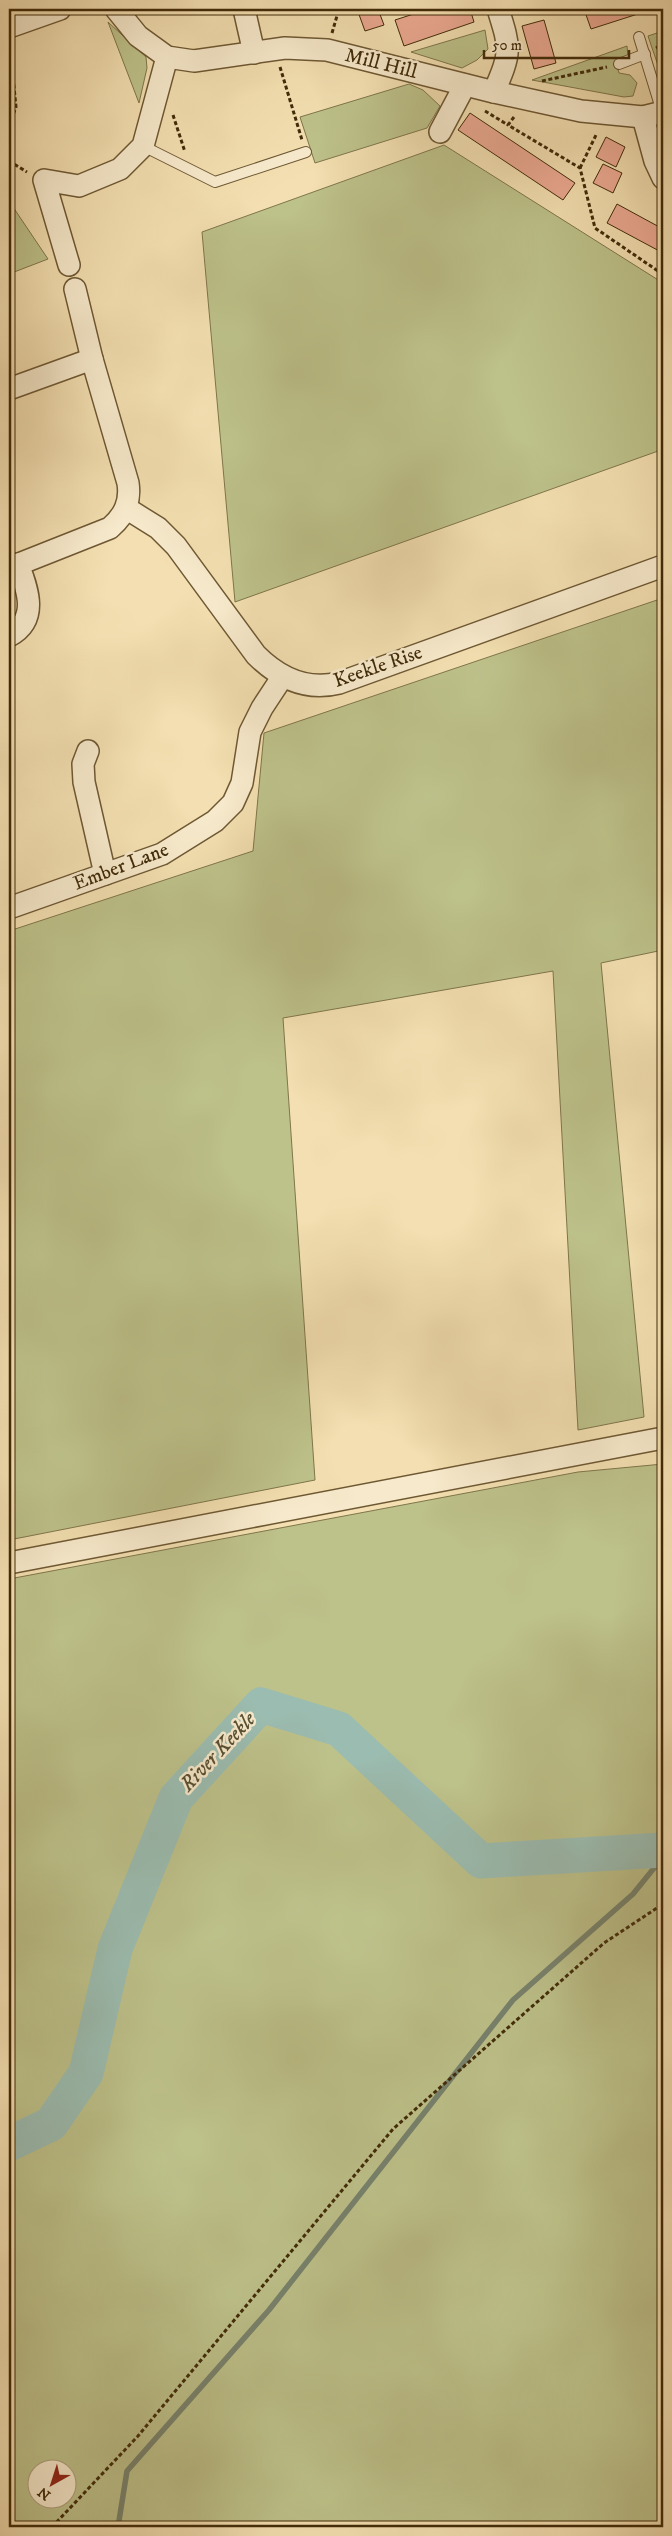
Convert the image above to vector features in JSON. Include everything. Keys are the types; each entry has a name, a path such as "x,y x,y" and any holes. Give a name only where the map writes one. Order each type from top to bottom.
{"street":[{"path":"9,27 60,9"},
{"name":"Mill Hill","path":"116,9 138,36 167,57 194,61 264,51 327,50 494,92 530,92 581,111 656,114"},
{"path":"244,9 264,51"},
{"path":"494,92 508,60 508,39 498,9"},
{"path":"69,265 44,180 78,186 120,169 143,146 167,57"},
{"path":"440,132 465,85"},
{"path":"656,114 655,160 663,178"},
{"path":"9,636 25,621 30,606 28,588 13,566 102,533 115,524 129,500 128,483 92,359 75,289"},
{"path":"9,389 92,359"},
{"name":"Keekle Rise","path":"126,508 167,535 189,562 256,655 283,676 313,685 339,683 663,566"},
{"name":"Ember Lane","path":"9,908 162,854 215,822 233,803 242,784 250,732 262,708 283,676"},
{"path":"88,751 83,764 84,782 105,874"},
{"path":"9,1563 663,1438"}],"lane":[{"path":"640,37 656,114"},
{"path":"620,64 645,54"},
{"path":"143,146 191,172 215,182 306,152"}],"path":[{"path":"9,39 16,107 9,126"},
{"path":"264,51 306,152"},
{"path":"580,168 508,125 530,92 620,64"},
{"path":"161,79 191,172"},
{"path":"607,113 580,168 594,228 658,271 663,269"},
{"path":"52,2527 138,2436 393,2129 604,1943 663,1904"}],"green space":[{"path":"108,22 146,57 147,68 139,103"},
{"path":"485,30 488,49 477,60 462,68 411,52"},
{"path":"663,31 663,80 648,36"},
{"path":"627,46 628,56 616,61 619,73 630,75 637,83 633,96 624,97 532,80"},
{"path":"409,84 423,90 440,106 427,128 315,163 300,117"},
{"path":"444,145 663,283 663,443 661,450 235,602 202,232"},
{"path":"9,201 48,259 9,274"},
{"path":"663,598 663,950 601,963 644,1417 578,1430 553,971 283,1018 315,1480 9,1540 9,931 253,851 264,733"},
{"path":"663,1464 663,2527 9,2527 9,1579 578,1472"}],"building":[{"path":"357,9 378,9 384,25 365,31"},
{"path":"429,9 470,9 474,22 404,46 395,20"},
{"path":"584,9 643,9 644,12 591,29"},
{"path":"544,20 556,63 534,69 522,26"},
{"path":"470,113 575,183 563,200 458,130"},
{"path":"606,137 625,147 616,167 596,157"},
{"path":"603,164 622,173 613,193 593,183"},
{"path":"617,204 663,229 663,253 607,223"}],"waterway":[{"name":"River Keekle","path":"9,2144 51,2124 86,2073 115,1949 176,1798 261,1705 339,1729 481,1861 663,1850"},
{"path":"118,2527 127,2471 269,2310 513,2000 633,1894 663,1857"},
{"path":"9,2157 18,2139"}]}
